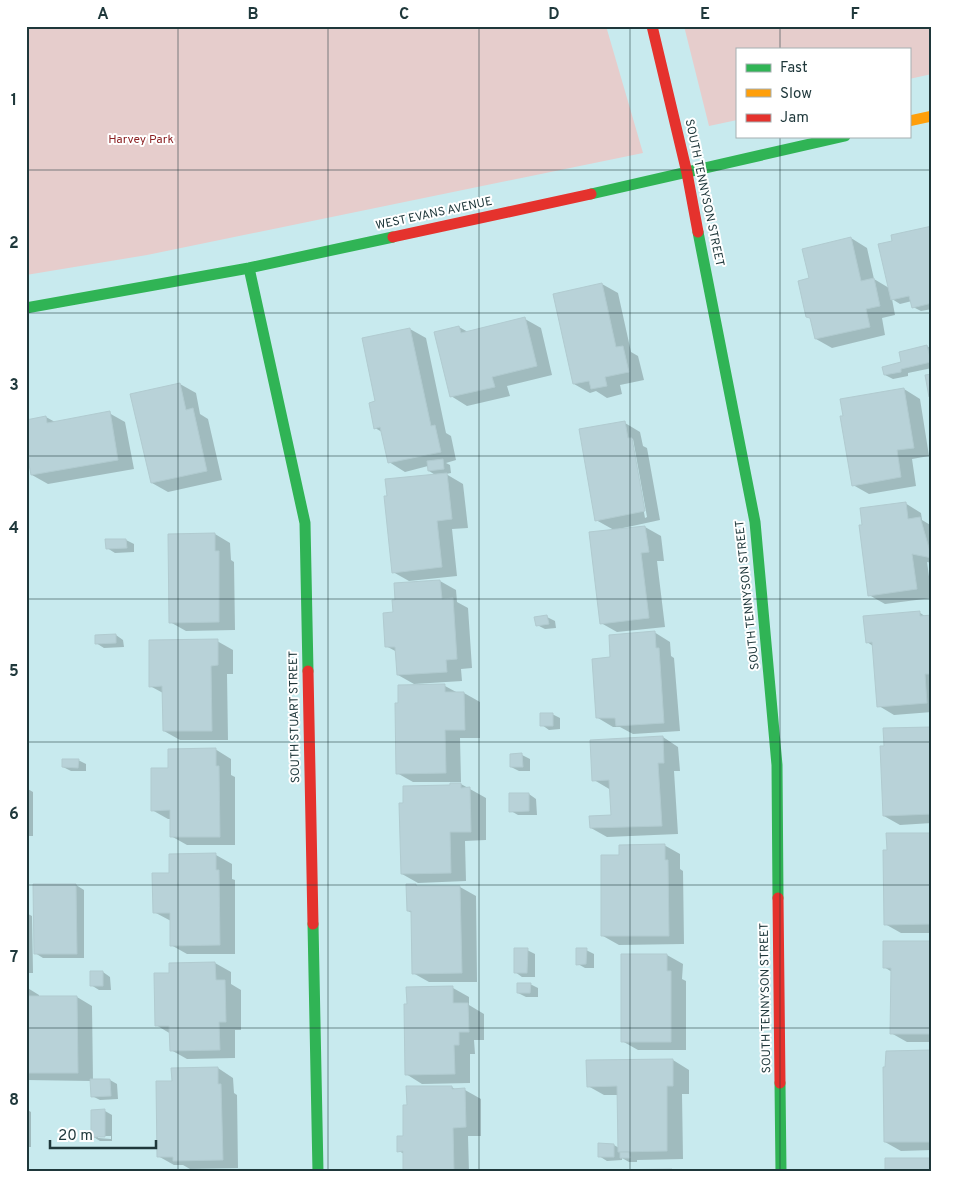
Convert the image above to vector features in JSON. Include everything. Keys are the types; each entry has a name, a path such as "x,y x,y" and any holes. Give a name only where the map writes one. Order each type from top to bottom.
{"street":[{"name":"SOUTH TENNYSON STREET","path":"652,26 687,173 755,522 778,765 781,1172"},
{"path":"910,121 932,116"},
{"name":"WEST EVANS AVENUE","path":"26,308 249,268 687,173 836,138"},
{"name":"SOUTH STUART STREET","path":"249,268 305,523 318,1172"}],"green space":[{"name":"Harvey Park","path":"26,26 606,26 643,153 147,255 26,275"},
{"path":"684,26 932,26 932,74 910,79 910,48 736,48 736,120 709,126"}],"building":[{"path":"932,226 932,303 912,308 909,296 891,300 878,244 892,241 891,235"},
{"path":"851,237 861,281 874,278 880,306 866,309 870,327 815,339 810,318 806,317 798,281 809,278 802,249"},
{"path":"602,283 616,347 623,346 629,372 605,377 607,386 591,389 589,381 573,384 553,294"},
{"path":"525,317 537,366 492,377 495,387 450,397 434,332 459,326 461,333"},
{"path":"410,328 431,426 435,425 441,452 388,463 380,427 374,429 369,403 375,401 362,338"},
{"path":"927,345 931,362 901,369 901,372 884,375 882,367 901,362 899,352"},
{"path":"932,374 932,396 929,397 925,375"},
{"path":"180,383 186,410 193,408 207,471 151,483 130,394"},
{"path":"904,388 914,448 897,450 901,477 852,486 840,416 843,416 840,399"},
{"path":"110,411 118,460 31,475 26,448 26,420 46,416 47,423"},
{"path":"625,421 628,438 632,438 645,511 595,521 579,429"},
{"path":"443,459 444,469 428,471 427,461"},
{"path":"447,473 452,519 437,521 442,567 392,573 384,496 387,496 385,479"},
{"path":"906,502 908,519 920,517 932,558 912,554 917,589 868,596 859,525 862,525 860,508"},
{"path":"645,526 649,552 641,553 649,618 600,624 589,532"},
{"path":"215,533 215,551 219,551 219,622 169,623 168,534"},
{"path":"105,539 126,539 127,548 106,549"},
{"path":"440,580 442,599 453,598 457,659 446,660 447,672 397,675 395,647 385,647 383,613 393,612 392,600 395,600 394,583"},
{"path":"920,611 920,616 932,615 932,674 925,674 927,703 877,707 872,642 866,643 863,616"},
{"path":"547,615 549,624 536,626 534,617"},
{"path":"655,631 656,648 659,648 664,723 616,726 615,718 596,718 592,659 610,657 609,635"},
{"path":"116,634 116,643 95,644 95,635"},
{"path":"218,639 218,665 211,666 212,731 163,731 162,686 149,687 149,640"},
{"path":"445,684 445,692 464,692 465,730 445,730 446,773 396,774 395,703 398,703 398,685"},
{"path":"540,713 553,713 553,726 540,726"},
{"path":"932,727 932,814 883,816 880,746 884,746 883,728"},
{"path":"663,736 664,763 658,763 662,826 590,828 589,816 611,815 609,780 592,781 590,740"},
{"path":"216,748 216,766 219,766 220,837 170,837 170,810 151,811 151,768 168,768 168,749"},
{"path":"522,753 523,767 510,767 510,754"},
{"path":"62,759 79,759 78,768 62,767"},
{"path":"450,783 461,783 461,788 470,787 471,832 450,832 451,873 401,874 399,803 403,803 403,786 450,785"},
{"path":"509,793 529,793 529,811 509,812"},
{"path":"886,833 932,833 932,924 884,925 883,850 887,850"},
{"path":"665,844 665,860 668,860 669,936 601,936 601,855 619,855 619,845"},
{"path":"216,853 216,870 219,870 220,945 170,946 170,913 153,913 152,873 169,873 169,854"},
{"path":"33,884 76,884 77,954 34,954"},
{"path":"406,884 416,884 416,886 460,886 462,973 412,974 411,911 407,911"},
{"path":"883,941 932,941 932,1034 890,1034 891,968 883,968"},
{"path":"514,948 528,948 527,973 514,973"},
{"path":"576,948 587,948 586,964 576,965"},
{"path":"621,954 667,954 667,971 671,971 671,1042 621,1042"},
{"path":"215,962 216,980 225,980 226,1022 219,1022 220,1050 170,1051 169,1026 155,1026 154,973 169,973 169,963"},
{"path":"90,971 103,971 103,986 90,986"},
{"path":"517,983 531,983 530,993 517,993"},
{"path":"453,986 453,1003 468,1003 469,1032 459,1032 459,1045 454,1045 455,1074 405,1075 404,1004 407,1004 406,987"},
{"path":"26,996 77,996 78,1073 26,1073"},
{"path":"932,1050 932,1142 884,1142 883,1067 885,1067 886,1051"},
{"path":"673,1059 673,1086 667,1086 667,1151 618,1152 617,1086 587,1087 586,1060"},
{"path":"218,1067 218,1084 221,1084 223,1160 173,1161 173,1157 157,1157 156,1081 172,1081 171,1068"},
{"path":"90,1079 110,1079 111,1096 91,1097"},
{"path":"406,1086 452,1086 452,1089 465,1088 466,1127 453,1128 454,1172 403,1172 403,1151 397,1152 397,1136 403,1136 403,1105 407,1105"},
{"path":"105,1109 105,1137 91,1137 91,1110"},
{"path":"598,1143 614,1144 614,1157 598,1157"},
{"path":"620,1152 629,1152 630,1158 620,1158"},
{"path":"885,1158 931,1158 932,1172 885,1172"},
{"path":"672,1169 672,1172 608,1172 608,1170"}],"traffic: fast":[{"path":"591,194 836,138"},
{"path":"698,232 755,522 777,765 778,898"},
{"path":"26,308 249,268 393,237"},
{"path":"249,268 305,523 308,671"},
{"path":"313,924 318,1172"},
{"path":"780,1083 781,1172"}],"traffic: slow":[{"path":"910,121 932,116"}],"traffic: jam":[{"path":"652,26 687,173 698,232"},
{"path":"393,237 591,194"},
{"path":"308,671 313,924"},
{"path":"778,898 780,1083"}]}
